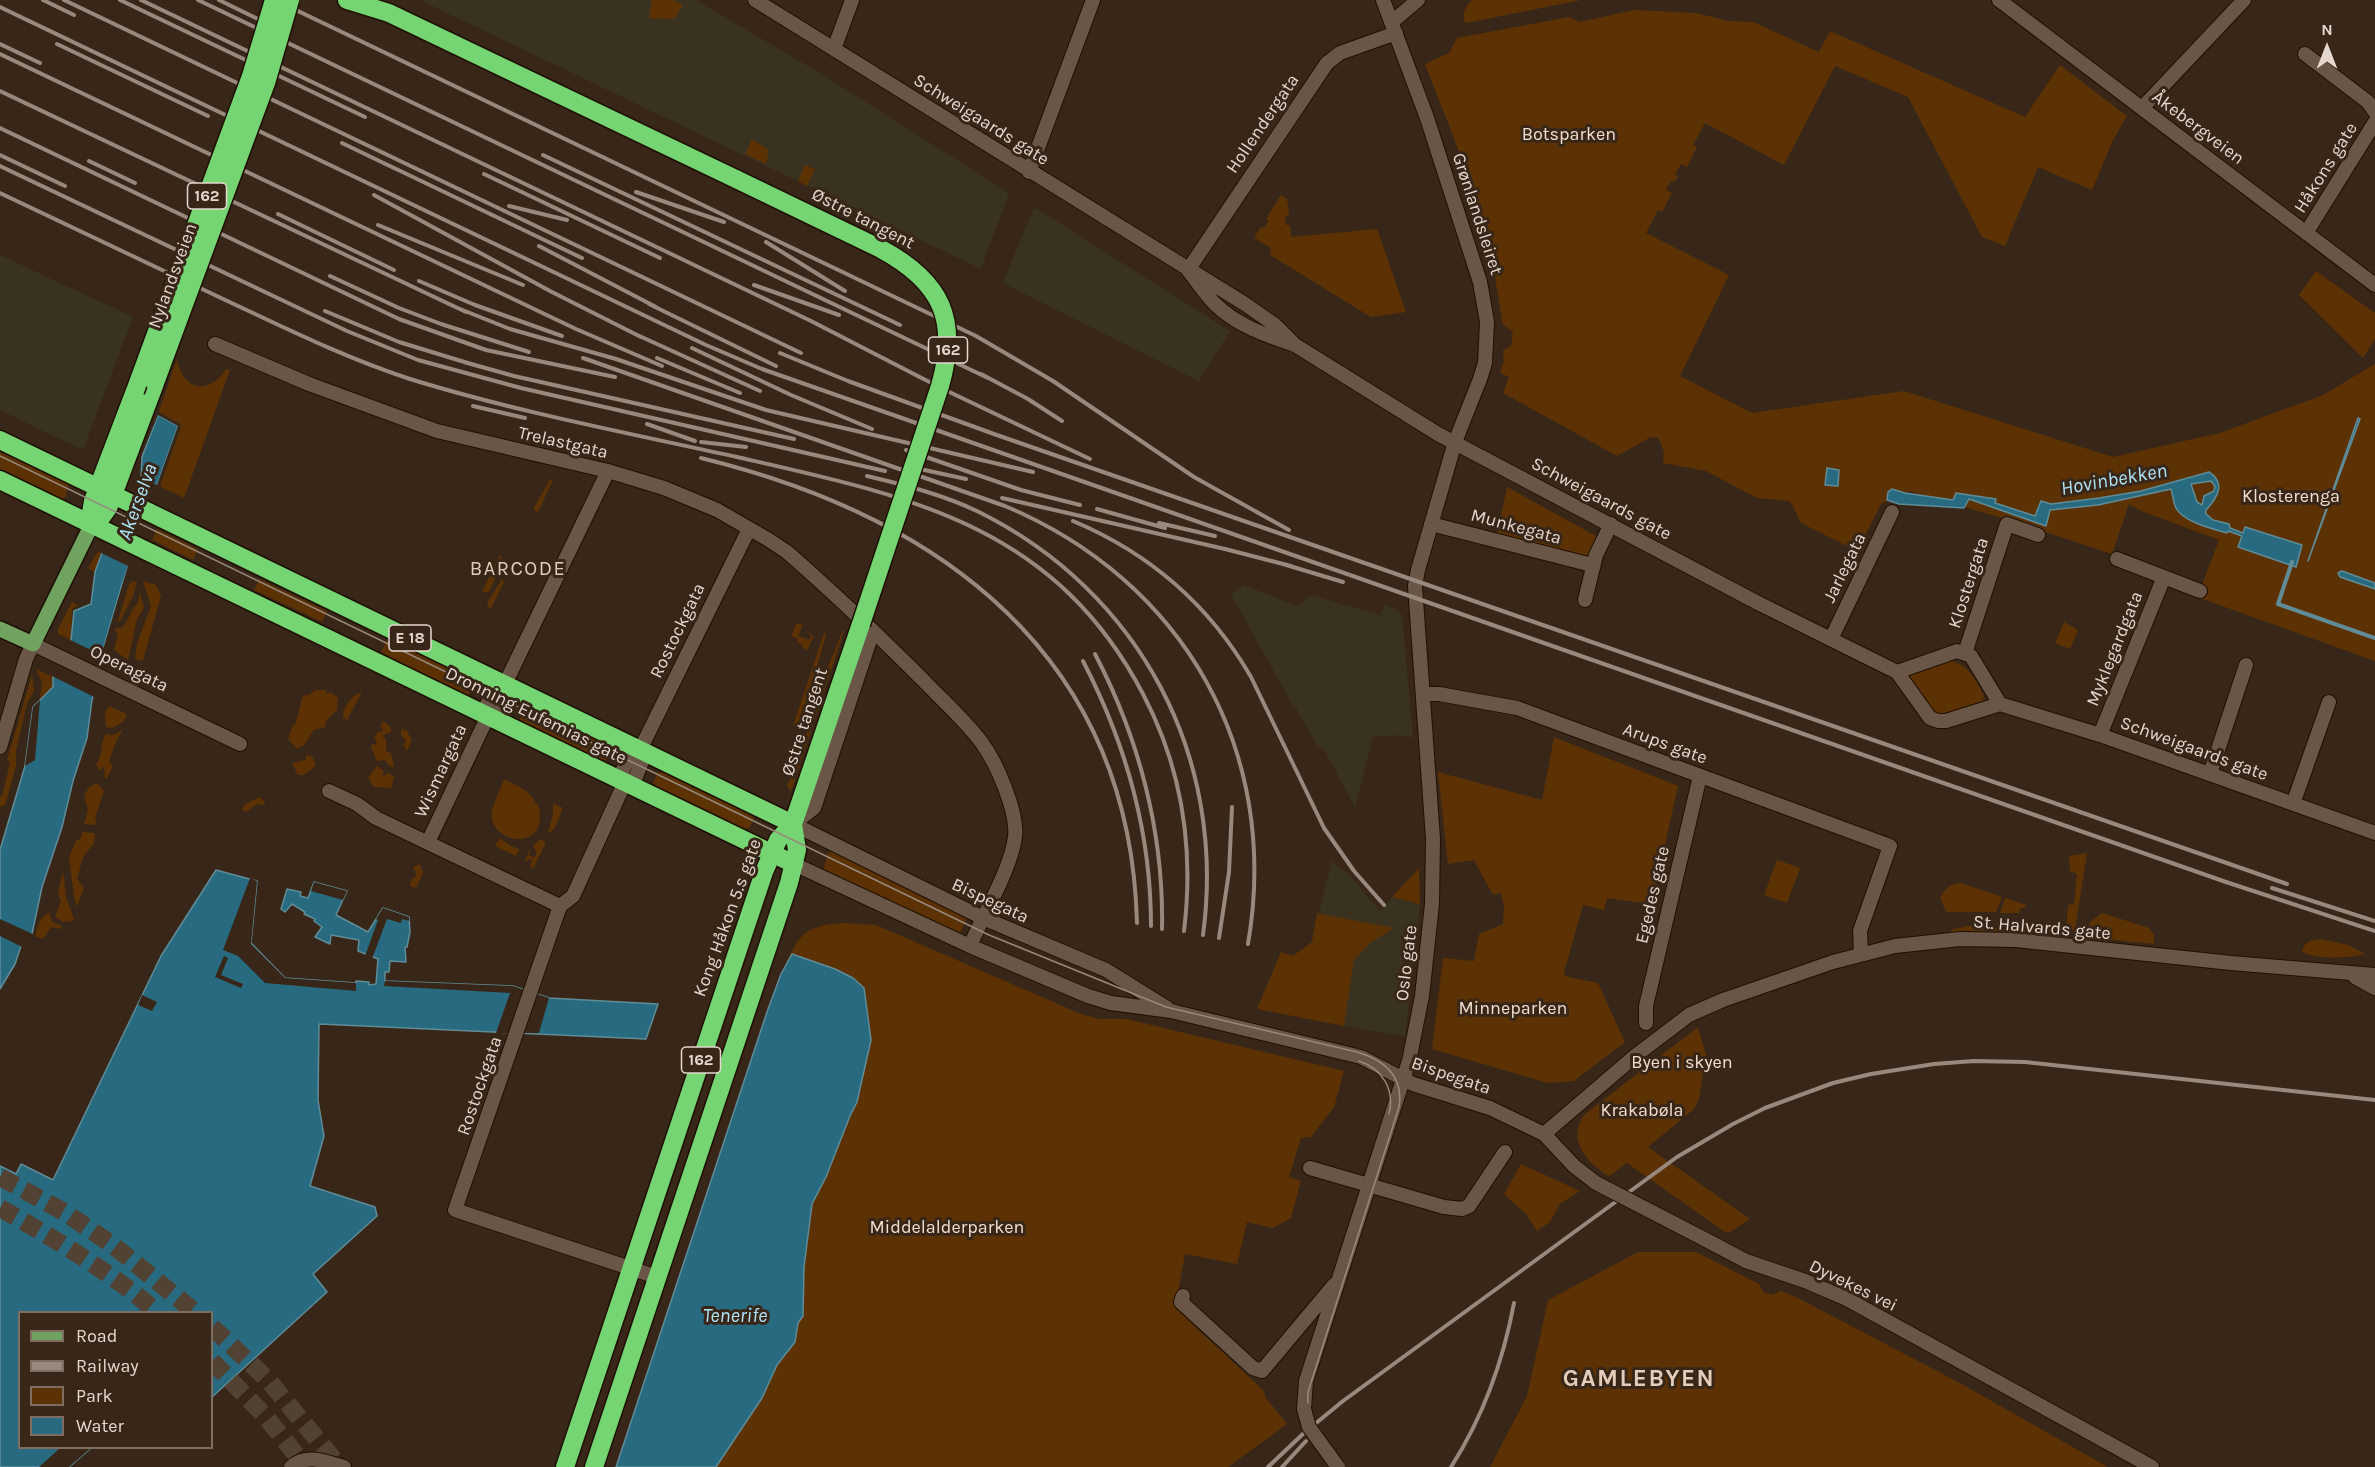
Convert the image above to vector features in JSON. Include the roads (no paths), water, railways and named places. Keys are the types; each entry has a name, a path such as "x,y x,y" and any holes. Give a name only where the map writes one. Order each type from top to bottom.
{"highway":[{"name":"Nylandsveien","path":"92,524 104,514 112,494 127,437 251,76 274,0"},
{"name":"Nylandsveien","path":"127,437 266,83 290,0"},
{"name":"Østre tangent","path":"347,0 383,7 881,249 903,262 930,286 942,307 948,324 947,358 940,386 793,824"},
{"name":"Dronning Eufemias gate","path":"0,440 793,824"},
{"name":"Dronning Eufemias gate","path":"0,480 794,864"},
{"name":"Kong Håkon 5.s gate","path":"565,1467 771,853 778,840 793,824"},
{"name":"162","path":"594,1467 794,864 797,850 793,824"}],"main road":[{"name":"Nylandsveien","path":"33,645 92,524"},
{"name":"Operagata","path":"0,629 33,645"}],"street":[{"name":"Schweigaards gate","path":"755,0 1259,314 1275,325 1295,345 1455,442 1897,672"},
{"path":"834,50 852,0"},
{"path":"1029,172 1093,0"},
{"name":"Grønlandsleiret","path":"1383,0 1427,118 1480,282 1486,308 1487,339 1483,371 1455,442"},
{"path":"1394,28 1418,0"},
{"name":"Åkebergveien","path":"1999,0 2375,285"},
{"path":"2142,108 2244,0"},
{"name":"Hollendergata","path":"1188,270 1327,63 1340,53 1394,28"},
{"name":"Håkons gate","path":"2305,54 2368,102 2375,112"},
{"name":"Håkons gate","path":"2306,233 2375,122"},
{"name":"Trelastgata","path":"215,344 309,384 438,431 608,471 683,495 748,528 786,552 873,631 967,724 990,756 1005,791 1016,835 1011,855 970,946"},
{"name":"Oslo gate","path":"1338,1467 1309,1426 1304,1409 1306,1381 1403,1080 1419,1021 1432,904 1433,839 1415,585 1455,442"},
{"name":"Wismargata","path":"428,842 488,716 485,708 495,688 505,684 608,471"},
{"name":"Jarlegata","path":"1831,639 1892,512"},
{"name":"Munkegata","path":"1431,524 1592,565"},
{"path":"1584,600 1592,565 1611,524"},
{"name":"Klostergata","path":"1965,652 2007,524 2038,535"},
{"name":"Rostockgata","path":"657,1277 455,1210 560,906 573,896 625,782 635,779 644,759 640,750 748,528"},
{"path":"2117,559 2200,591"},
{"name":"Myklegardgata","path":"2100,735 2164,577"},
{"path":"793,824 814,808 873,631"},
{"name":"Operagata","path":"33,645 240,744"},
{"name":"Nylandsveien","path":"0,747 26,659 33,645"},
{"path":"1957,651 1965,652 1971,656 2000,704 1947,722 1938,722 1930,718 1897,672 1957,651"},
{"path":"2210,774 2246,665"},
{"name":"Arups gate","path":"1423,694 1439,694 1517,708 1890,846 1860,932 1861,954"},
{"path":"2293,804 2329,702"},
{"name":"Schweigaards gate","path":"2000,704 2100,735 2375,833"},
{"name":"Egedes gate","path":"1646,1023 1646,1006 1700,776"},
{"path":"329,791 357,804 376,818 560,906"},
{"name":"Bispegata","path":"793,824 983,918 1106,970 1172,1011"},
{"name":"Bispegata","path":"794,864 970,946 1101,1000 1172,1011 1361,1057 1403,1080 1490,1108 1544,1134"},
{"name":"St. Halvards gate","path":"1544,1134 1642,1050 1689,1015 1723,1000 1861,954 1938,940 2000,939 2375,975"},
{"path":"2339,973 2357,977 2375,988"},
{"name":"Dyvekes vei","path":"1544,1134 1574,1166 1596,1183 1746,1261 1847,1299 2152,1467"},
{"path":"1311,1168 1444,1207 1462,1209 1468,1206 1505,1152"},
{"path":"1183,1296 1181,1302 1253,1368 1262,1371 1339,1279"},
{"path":"291,1467 307,1459 344,1467"}],"water":[{"name":"Akerselva","path":"158,415 178,426 122,584 102,653 105,657 92,700 87,738 42,887 32,934 21,946 15,964 0,989 0,850 25,766 33,707 53,687 53,677 71,640 74,611 91,604 95,572 102,553 141,477 142,457"},
{"path":"2358,418 2360,419 2308,561"},
{"path":"1827,468 1839,470 1838,486 1825,485"},
{"path":"2209,472 2219,485 2217,495 2206,510 2206,514 2213,520 2229,524 2230,528 2243,533 2245,527 2302,545 2296,567 2238,547 2242,536 2207,527 2185,517 2176,508 2171,489 2098,505 2050,510 2046,526 1969,499 1964,508 1899,504 1887,500 1888,492 1892,489 1953,500 1956,493 1996,499 1995,503 2035,516 2041,501 2051,504 2141,491","holes":["2211,481 2215,486 2214,491 2204,496 2202,505 2197,502 2191,484"]},
{"path":"2342,571 2375,583 2375,589 2340,577 2338,573"},
{"path":"216,870 257,881 251,943 285,978 376,984 378,959 358,951 359,940 331,935 330,944 315,937 322,927 314,921 315,919 304,914 305,912 292,904 285,912 281,909 287,889 301,892 300,896 308,898 314,882 347,891 336,915 368,932 383,908 409,917 410,932 407,947 405,947 406,962 390,961 389,972 385,972 385,981 513,986 549,998 658,1004 646,1039 319,1024 318,1100 324,1136 310,1186 375,1207 377,1216 313,1274 327,1292 213,1396 213,1311 18,1311 18,1449 90,1449 69,1467 0,1467 0,1166 16,1174 21,1164 53,1180 161,956"},
{"name":"Tenerife","path":"792,954 835,969 853,978 864,988 871,1040 857,1102 826,1177 812,1204 804,1267 803,1316 798,1323 795,1342 777,1365 762,1398 716,1467 616,1467 767,1012 781,974"}],"waterway":[{"name":"Hovinbekken","path":"2292,562 2278,604 2375,638"}],"tunnel":[{"path":"0,1177 66,1213 114,1246 194,1311"},
{"path":"0,1208 81,1256 156,1311"},
{"path":"213,1328 268,1380 340,1467"},
{"path":"213,1362 266,1417 306,1467"}],"tram line":[{"path":"0,456 989,935 1166,1007 1357,1052 1383,1065 1395,1078 1400,1096 1399,1107 1308,1392 1313,1423 1342,1467"},
{"path":"1359,1061 1375,1069 1385,1082 1390,1097 1389,1114"}],"railway":[{"path":"43,0 74,15"},
{"path":"64,0 801,353"},
{"path":"120,0 365,117"},
{"path":"141,0 811,321 943,389 1090,459"},
{"path":"198,0 988,378"},
{"path":"219,0 264,22"},
{"path":"275,0 976,336 1053,381 1194,477 1289,530"},
{"path":"0,7 706,345 762,369 2226,882 2375,931"},
{"path":"0,44 40,63"},
{"path":"57,44 208,116"},
{"path":"0,54 576,329 662,366"},
{"path":"0,91 466,312"},
{"path":"0,128 399,319 486,350 615,377"},
{"path":"342,143 396,169"},
{"path":"0,155 65,186"},
{"path":"543,155 900,325"},
{"path":"89,161 135,183"},
{"path":"0,166 347,331 418,360 521,388 885,471"},
{"path":"390,166 582,258"},
{"path":"484,174 660,258"},
{"path":"636,192 724,222"},
{"path":"0,193 291,331 386,371 450,391 532,412 800,471 860,487 917,504 971,526 1021,555 1066,591 1107,637 1143,694 1156,722 1176,780 1186,839 1187,900 1184,931"},
{"path":"374,195 550,291 641,337"},
{"path":"509,206 567,220"},
{"path":"278,214 394,270"},
{"path":"378,225 523,285"},
{"path":"766,242 845,291"},
{"path":"539,246 656,307"},
{"path":"330,276 399,308 529,352"},
{"path":"419,281 475,305 562,336"},
{"path":"754,285 839,315"},
{"path":"649,304 776,366"},
{"path":"460,309 510,329 616,359 766,410 1033,472"},
{"path":"325,311 399,342 471,364"},
{"path":"635,334 760,391"},
{"path":"692,348 791,395 872,429"},
{"path":"780,353 848,381 994,434 2287,884"},
{"path":"583,358 1005,506 1068,538 1123,579 1169,627 1206,681 1233,741 1249,805 1254,873 1248,944"},
{"path":"657,358 740,393"},
{"path":"464,362 514,376 794,439"},
{"path":"981,374 1028,399 1062,421"},
{"path":"473,406 525,418"},
{"path":"647,424 695,441"},
{"path":"701,442 746,447"},
{"path":"906,450 1021,490 1080,505"},
{"path":"701,458 789,484 870,518 943,561 1007,612 1060,674 1100,746 1126,829 1137,923"},
{"path":"920,469 966,479"},
{"path":"867,476 952,500 979,512 1036,546 1085,587 1127,634 1160,687 1185,744 1201,805 1207,869 1203,935"},
{"path":"1002,498 1291,566"},
{"path":"1097,509 1165,528"},
{"path":"1073,521 1101,534 1152,566 1175,584 1217,627 1251,677 1324,828 1354,871 1384,905"},
{"path":"1159,523 1215,536"},
{"path":"1283,564 1343,582"},
{"path":"1095,654 1124,719 1146,787 1159,857 1162,929"},
{"path":"1083,661 1112,724 1133,789 1146,857 1151,926"},
{"path":"1219,938 1229,872 1232,807"},
{"path":"2272,888 2375,921"},
{"path":"1268,1467 1343,1401 1677,1157 1765,1108 1833,1083 1871,1074 1934,1064 1974,1061 2025,1062 2375,1100"},
{"path":"1451,1467 1473,1429 1498,1368 1514,1303"},
{"path":"1282,1467 1306,1441"}],"district":[{"name":"BARCODE","path":"518,569"},
{"name":"GAMLEBYEN","path":"1639,1379"}],"park label":[{"name":"Botsparken","path":"1569,135"},
{"name":"Klosterenga","path":"2291,497"},
{"name":"Minneparken","path":"1513,1009"},
{"name":"Byen i skyen","path":"1682,1063"},
{"name":"Krakabøla","path":"1642,1111"},
{"name":"Middelalderparken","path":"947,1228"}]}
